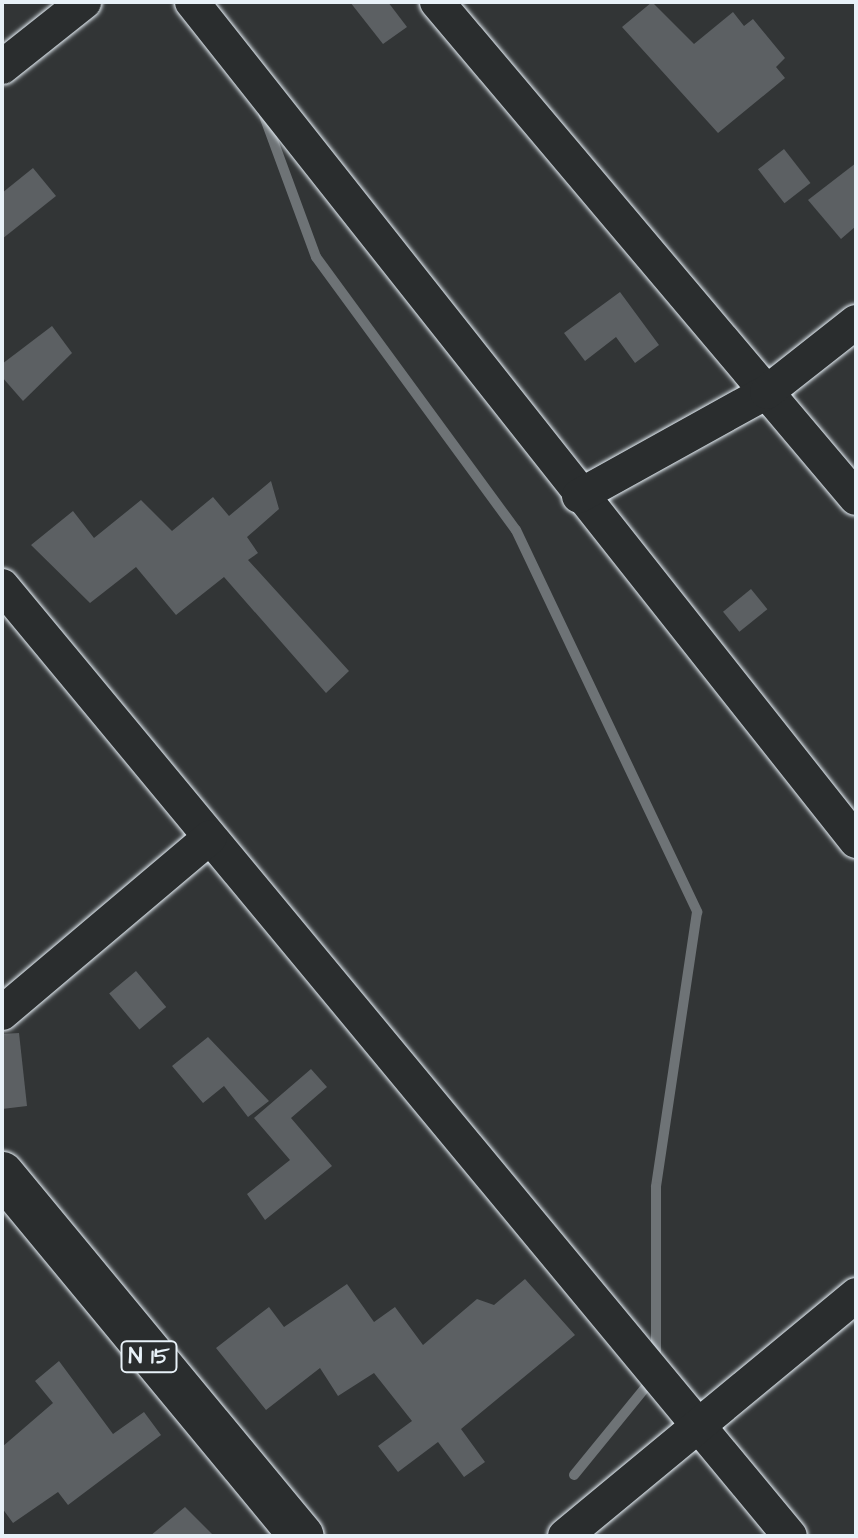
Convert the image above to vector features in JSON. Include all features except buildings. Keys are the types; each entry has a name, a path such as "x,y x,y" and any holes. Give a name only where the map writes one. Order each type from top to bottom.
{"main road":[{"name":"N 15","path":"2,1174 302,1536"}],"street":[{"path":"2,67 84,2"},
{"path":"192,2 579,496 856,841"},
{"path":"437,2 856,498"},
{"path":"579,496 767,392 856,322"},
{"path":"2,586 790,1536"},
{"path":"2,1013 210,837"},
{"path":"565,1536 856,1295"}],"waterway":[{"path":"263,113 316,257 516,530 697,912 656,1187 656,1358"},
{"path":"574,1475 654,1377"}]}
